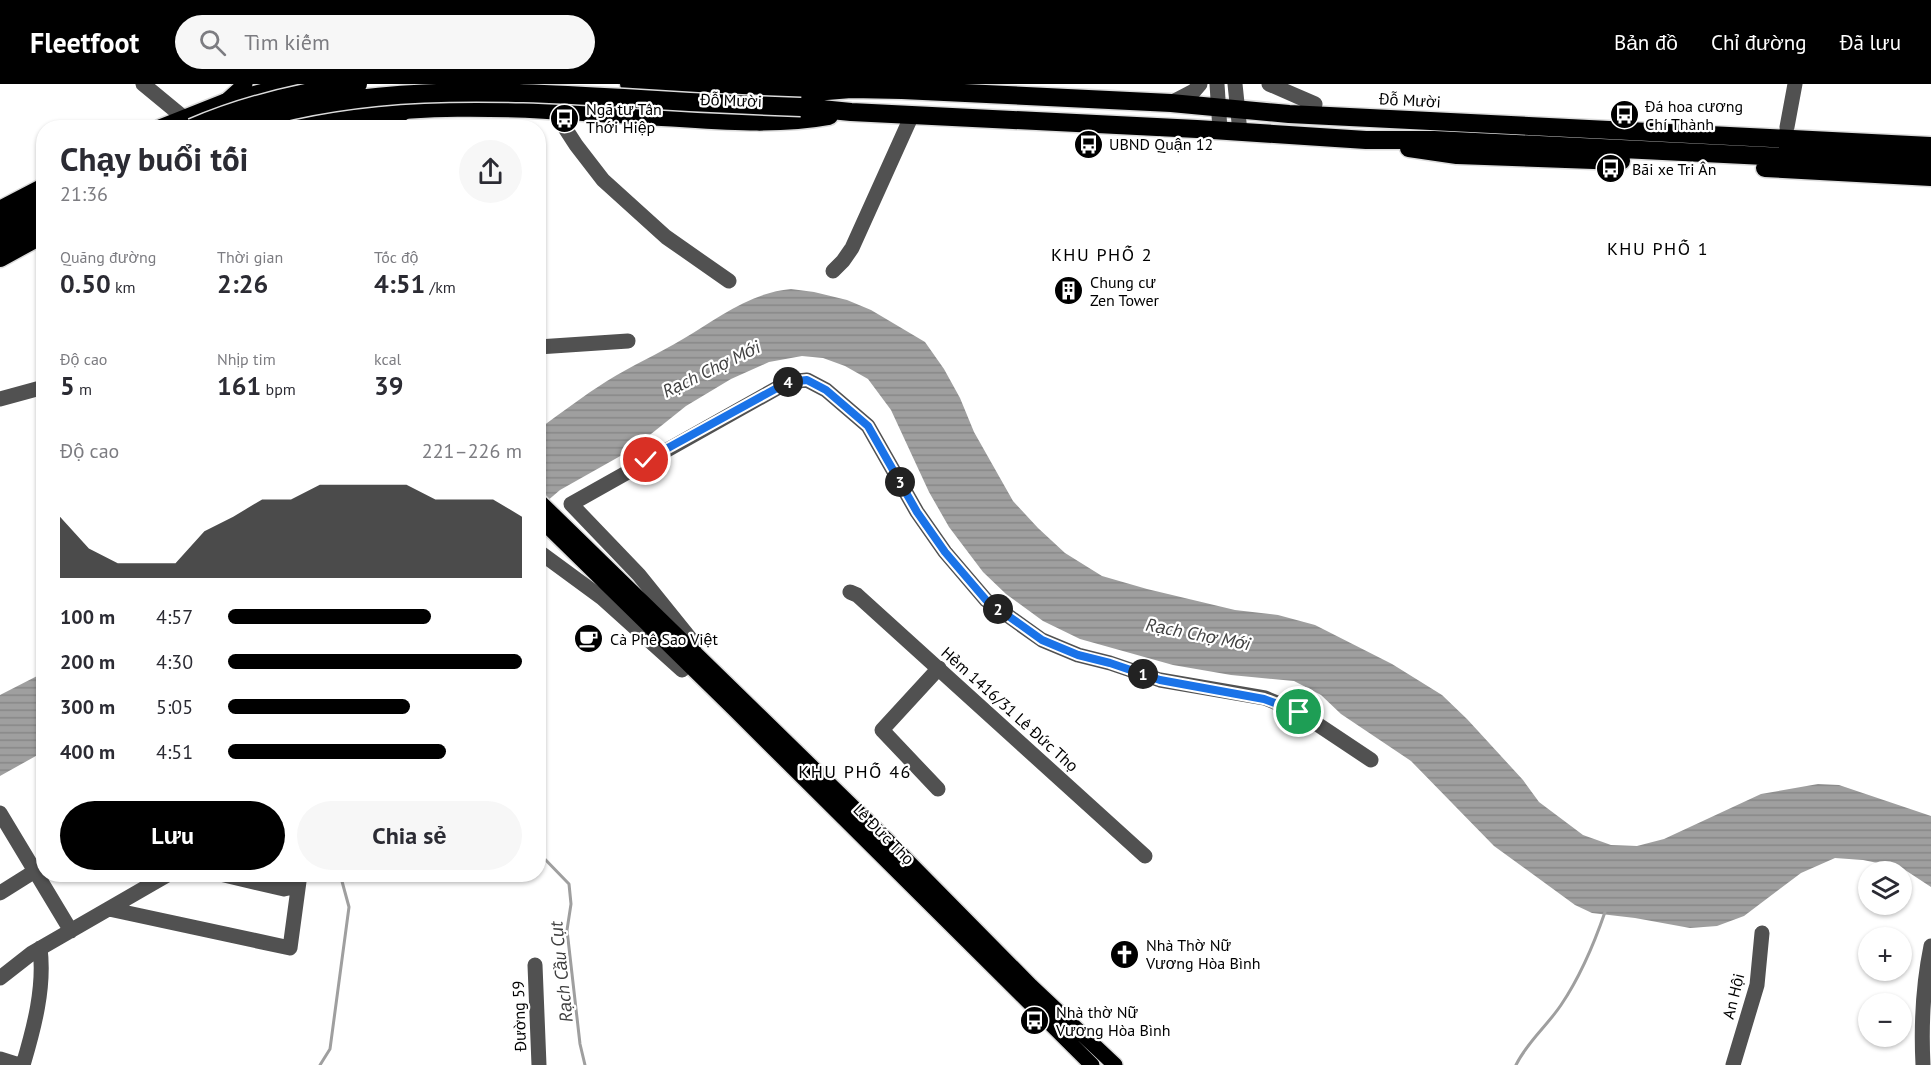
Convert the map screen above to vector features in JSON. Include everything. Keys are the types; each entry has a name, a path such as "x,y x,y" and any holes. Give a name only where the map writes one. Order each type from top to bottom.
{"highway":[{"path":"192,120 224,103 296,84"},
{"path":"197,120 319,89 358,84"},
{"path":"365,84 367,112"},
{"path":"629,84 801,100"},
{"name":"Đỗ Mười","path":"824,84 851,89 1171,103 1289,114 1931,146"},
{"name":"Đỗ Mười","path":"801,100 851,89"},
{"path":"268,91 274,120"},
{"path":"253,120 318,103 389,93 433,91 801,100"},
{"name":"Đỗ Mười","path":"801,100 851,112 1366,140 1434,140 1931,164"},
{"path":"1289,114 1315,104"},
{"name":"Đỗ Mười","path":"1315,104 1931,134"},
{"name":"Đỗ Mười","path":"341,120 367,112 453,107 798,122 851,112"},
{"name":"Đỗ Mười","path":"1366,140 1437,154 1670,163 1931,177"},
{"path":"0,210 36,191"},
{"path":"0,226 36,206"},
{"path":"0,242 36,222"},
{"path":"0,258 36,238"}],"main road":[{"path":"224,103 245,84"},
{"path":"299,120 303,84"},
{"path":"329,84 331,120"},
{"path":"394,120 411,108"},
{"name":"Lê Đức Thọ","path":"549,522 694,652 1092,1065"},
{"name":"Lê Đức Thọ","path":"549,522 906,870 1023,977 1110,1063"}],"street":[{"path":"143,84 186,120"},
{"path":"1171,103 1194,91 1200,84"},
{"path":"1214,130 1219,107 1217,84"},
{"path":"1235,84 1240,132"},
{"path":"1269,84 1315,104"},
{"path":"1787,127 1795,84"},
{"path":"554,111 576,146 603,180 666,237 729,281"},
{"path":"833,271 852,248 912,115"},
{"path":"546,346 628,341"},
{"name":"Lê Đức Thọ","path":"694,652 693,642 639,575 571,504 722,417 788,382 807,380 826,390 868,426 917,512 945,552 986,600 1042,640 1078,655 1160,680 1264,699 1299,712 1371,760"},
{"path":"0,399 36,389"},
{"path":"546,557 602,598 682,670"},
{"name":"Hẻm 1416/31 Lê Đức Thọ","path":"850,592 857,595 939,668 1145,856"},
{"path":"938,789 882,730 939,668"},
{"path":"0,813 36,864"},
{"path":"0,893 36,870"},
{"path":"46,882 71,931"},
{"path":"0,978 40,948 155,882"},
{"path":"255,882 285,889 296,882"},
{"path":"109,909 290,948 299,882"},
{"name":"An Hội","path":"1732,1065 1757,985 1762,933"},
{"path":"1923,1065 1925,972 1931,946"},
{"path":"0,1059 21,1065 40,992 42,975 40,948"},
{"name":"Đường 59","path":"535,965 539,1065"}],"water":[{"name":"Rạch Chợ Mới","path":"791,289 847,300 871,310 925,342 944,369 960,398 974,432 1013,501 1065,553 1102,576 1147,589 1235,610 1278,615 1315,625 1392,664 1442,695 1523,780 1539,802 1583,835 1611,845 1637,846 1664,839 1761,794 1818,784 1839,785 1931,816 1931,887 1912,875 1912,861 1835,858 1801,873 1744,916 1717,926 1690,928 1592,913 1575,905 1494,846 1411,761 1341,714 1321,695 1294,681 1231,675 1173,665 1080,639 1043,621 1006,594 983,572 949,527 929,492 891,410 868,379 845,366 823,358 802,356 769,362 731,379 686,406 631,450 560,490 546,502 546,424 625,370 734,308 761,296"},
{"path":"36,677 36,756 0,776 0,695"}],"waterway":[{"name":"Rạch Cầu Cụt","path":"546,860 569,884 571,904 567,930 580,1044 585,1065"},
{"path":"320,1065 330,1049 349,907 342,882"},
{"name":"Rạch Cầu Cụt","path":"1516,1065 1568,994 1586,960 1605,912"}],"place":[{"name":"Đá hoa cương Chí Thành","path":"1624,115"},
{"name":"Ngã tư Tân Thới Hiệp","path":"565,118"},
{"name":"UBND Quận 12","path":"1088,144"},
{"name":"Bãi xe Tri Ân","path":"1611,169"},
{"name":"Chung cư Zen Tower","path":"1069,291"},
{"name":"Cà Phê Sao Việt","path":"589,639"},
{"name":"Nhà Thờ Nữ Vương Hòa Bình","path":"1125,954"},
{"name":"Nhà thờ Nữ Vương Hòa Bình","path":"1035,1021"}],"district":[{"name":"KHU PHỐ 1","path":"1658,248"},
{"name":"KHU PHỐ 2","path":"1102,254"},
{"name":"KHU PHỐ 46","path":"855,771"}],"route":[{"path":"646,460 788,382 807,380 826,390 868,426 917,512 945,552 986,600 1042,640 1078,655 1160,680 1264,699 1299,712"}]}
